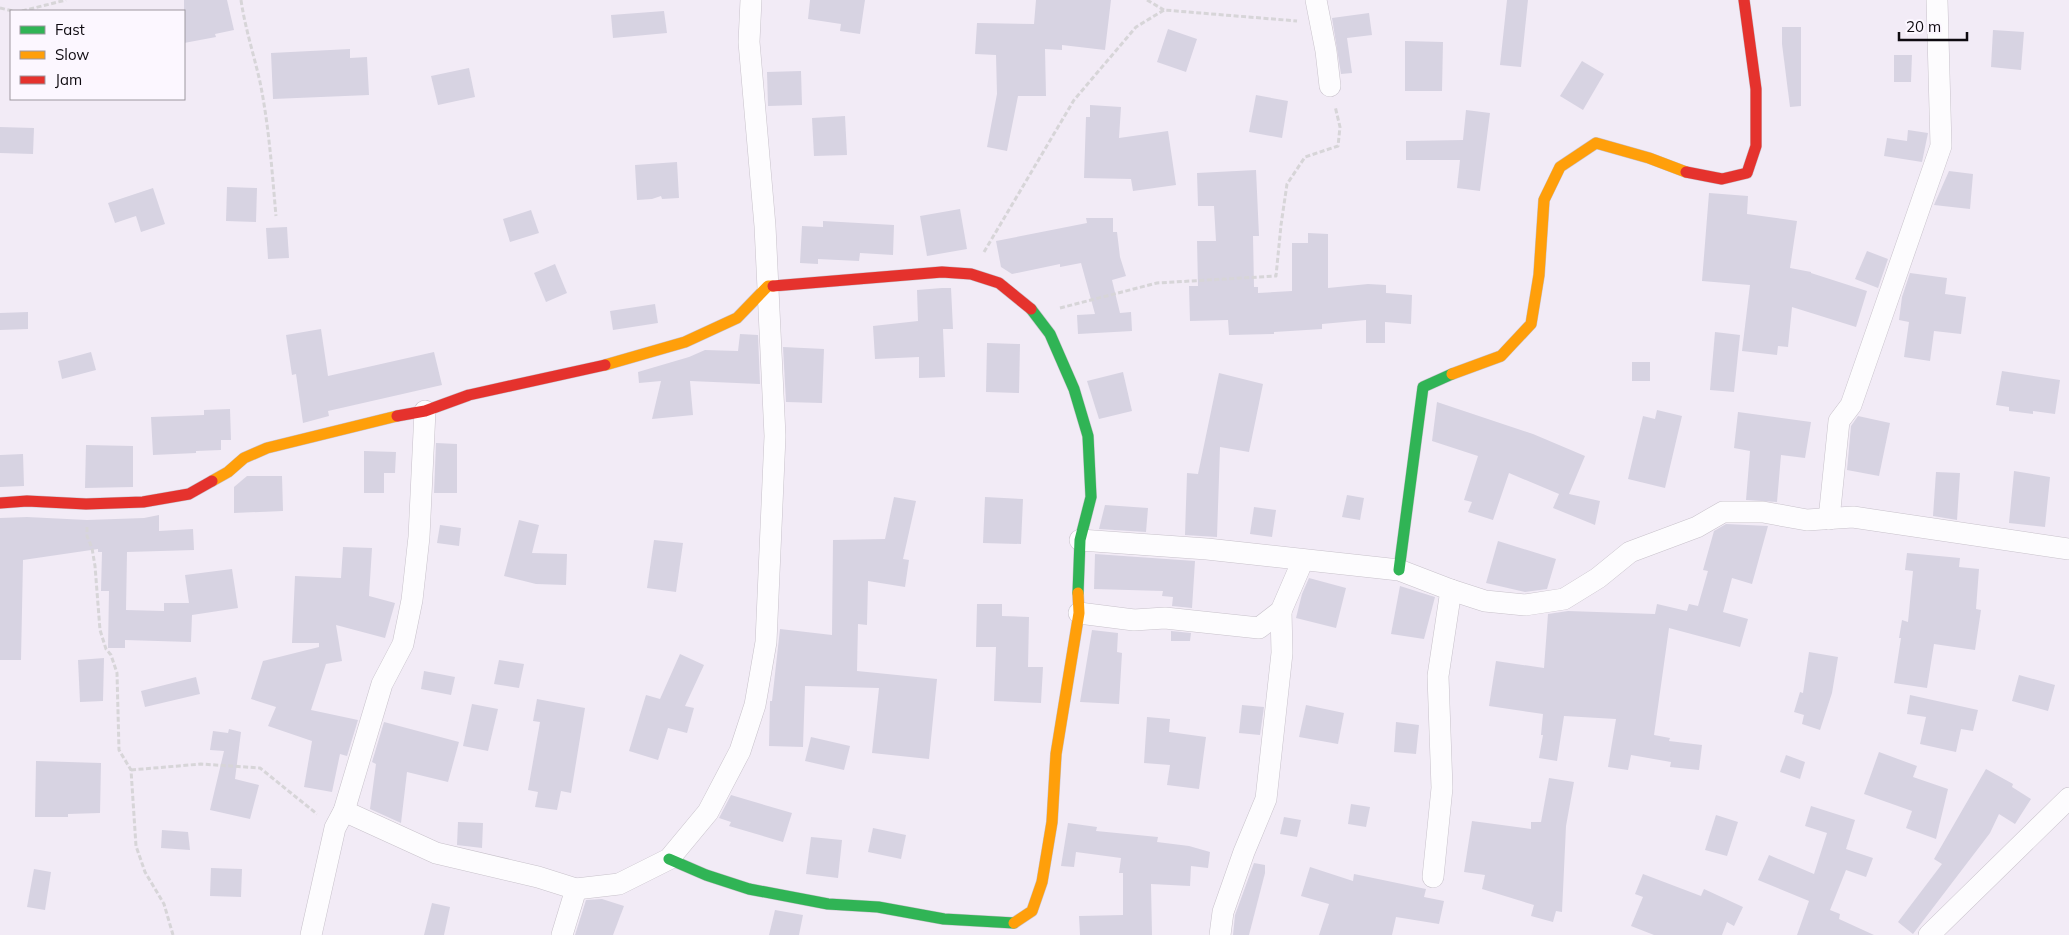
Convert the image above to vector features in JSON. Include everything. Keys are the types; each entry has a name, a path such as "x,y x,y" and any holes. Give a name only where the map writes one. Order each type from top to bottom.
{"street":[{"path":"340,820 436,853 576,888 619,884 669,859 708,812 740,751 756,705 766,642 775,436 765,226 750,68 751,0"},
{"path":"1316,0 1330,86"},
{"path":"1399,570 1423,387 1460,370 1501,356 1531,324 1539,275 1544,200 1560,167 1596,142 1649,158 1680,171 1722,179 1747,173 1756,146 1756,89 1744,0"},
{"path":"1829,518 1839,421 1851,405 1940,146 1937,0"},
{"path":"0,503 27,501 86,504 143,502 189,494 228,472 244,458 267,448 372,421 425,411 469,395 601,366 685,342 737,318 768,286 942,272 971,274 999,283 1030,308 1050,334 1074,389 1088,436 1090,497 1080,540 1079,613 1056,754 1052,822 1042,882 1032,911 1014,923 968,927 944,919 878,907 828,904 749,889 706,875 669,859"},
{"path":"311,935 340,820 382,684 403,644 410,609 419,537 425,411"},
{"path":"1080,540 1207,549 1399,570 1485,601 1525,605 1564,599 1598,578 1630,552 1697,527 1723,512 1763,512 1807,520 1852,517 2069,549"},
{"path":"1220,935 1226,903 1244,852 1266,799 1282,653 1281,611 1303,560"},
{"path":"1433,877 1442,788 1438,676 1451,590"},
{"path":"1079,613 1134,620 1165,618 1259,628 1281,611"},
{"path":"1929,935 2069,798"},
{"path":"562,935 576,888"}],"path":[{"path":"26,10 66,0"},
{"path":"241,0 260,81 269,137 276,216"},
{"path":"1147,0 1164,10 1320,22"},
{"path":"971,274 1074,100 1136,27 1164,10"},
{"path":"1035,314 1157,283 1276,276 1280,225 1287,184 1305,157 1338,146 1340,127 1330,86"},
{"path":"86,504 87,536 92,548 95,566 100,630 117,674 119,750 131,770 136,846 145,872 164,904 173,935"},
{"path":"131,770 201,764 260,768 340,820"}],"building":[{"path":"184,0 227,0 234,30 215,34 216,37 185,43"},
{"path":"810,0 865,0 860,34 840,31 841,24 808,19"},
{"path":"1036,0 1111,0 1105,50 1062,45 1062,50 1045,49 1046,96 1018,96 1007,151 987,147 997,94 996,55 975,54 977,23 1034,24"},
{"path":"1507,0 1528,0 1521,67 1500,65"},
{"path":"664,11 667,33 613,38 611,15"},
{"path":"1369,13 1372,35 1347,38 1352,73 1341,74 1332,18"},
{"path":"1782,27 1801,27 1801,106 1790,107 1782,44"},
{"path":"1168,29 1197,39 1186,72 1157,62"},
{"path":"1993,30 2024,32 2021,70 1991,67"},
{"path":"1405,41 1443,42 1442,91 1405,91"},
{"path":"350,49 350,58 367,57 369,95 273,99 271,53"},
{"path":"1894,55 1912,55 1911,82 1894,82"},
{"path":"1582,61 1604,74 1583,110 1560,96"},
{"path":"469,68 475,97 438,105 431,76"},
{"path":"801,71 802,105 768,106 767,72"},
{"path":"1256,95 1288,101 1282,138 1249,132"},
{"path":"1090,105 1121,107 1119,138 1168,131 1176,185 1133,191 1131,179 1084,178 1086,117 1090,117"},
{"path":"1466,110 1490,113 1480,191 1457,188 1460,160 1406,160 1406,141 1463,140"},
{"path":"845,116 847,155 814,156 812,118"},
{"path":"0,127 34,128 33,154 0,153"},
{"path":"1908,130 1928,133 1922,162 1884,156 1887,138 1907,141"},
{"path":"677,162 679,198 662,199 661,196 637,200 635,165"},
{"path":"1256,170 1259,236 1253,236 1254,287 1258,287 1258,293 1292,291 1292,243 1308,243 1308,233 1328,234 1328,288 1368,284 1386,285 1386,293 1412,295 1411,324 1385,322 1385,343 1366,343 1366,320 1322,324 1322,329 1274,332 1274,334 1229,335 1228,320 1190,321 1189,286 1198,286 1197,241 1216,241 1214,206 1198,206 1197,173"},
{"path":"1949,171 1973,174 1970,209 1934,205"},
{"path":"227,187 257,188 256,222 226,221"},
{"path":"153,188 165,224 141,232 136,216 115,223 108,203"},
{"path":"1709,193 1748,196 1747,214 1797,221 1790,268 1811,272 1867,291 1856,327 1792,307 1788,347 1778,346 1777,355 1742,351 1750,285 1702,281"},
{"path":"960,209 967,249 927,256 920,216"},
{"path":"531,210 539,233 510,242 503,219"},
{"path":"1086,218 1113,218 1113,232 1117,232 1120,257 1126,276 1112,280 1120,313 1131,312 1132,331 1078,334 1077,315 1095,314 1081,263 1060,267 1060,264 1012,274 1001,267 996,241 1087,223"},
{"path":"823,221 894,225 893,255 860,253 859,261 818,259 818,264 800,263 802,226 823,227"},
{"path":"287,227 289,258 268,259 266,228"},
{"path":"1867,251 1888,259 1878,288 1855,279"},
{"path":"555,264 567,293 546,302 534,273"},
{"path":"1910,273 1947,278 1945,294 1966,297 1961,334 1934,331 1930,361 1904,357 1909,322 1899,320 1902,297"},
{"path":"951,288 953,329 943,329 945,377 919,378 919,357 875,359 873,326 918,321 917,290"},
{"path":"655,304 658,323 613,330 610,311"},
{"path":"28,312 28,329 0,330 0,313"},
{"path":"321,329 328,376 434,352 442,385 328,411 329,416 303,423 296,374 292,375 286,335"},
{"path":"1715,332 1740,335 1734,392 1710,390"},
{"path":"740,334 758,335 760,384 690,381 693,415 652,419 661,381 639,383 638,372 689,357 705,350 738,351"},
{"path":"987,343 1020,344 1019,393 986,392"},
{"path":"783,347 824,349 822,403 786,402"},
{"path":"91,352 96,370 62,379 58,361"},
{"path":"1632,362 1650,362 1650,381 1632,381"},
{"path":"2002,371 2060,380 2055,414 2033,411 2033,414 2009,411 2009,407 1996,405"},
{"path":"1123,372 1132,411 1099,419 1087,381"},
{"path":"1219,373 1263,384 1249,452 1220,447 1217,537 1185,535 1187,473 1198,474"},
{"path":"1437,402 1533,434 1585,456 1569,494 1600,501 1595,525 1553,508 1559,494 1509,473 1493,520 1468,512 1472,502 1464,500 1478,456 1432,441"},
{"path":"230,409 231,440 221,440 221,450 153,455 151,417 204,415 204,410"},
{"path":"1657,410 1682,416 1665,488 1628,479 1643,416 1655,419"},
{"path":"1738,412 1811,422 1805,458 1781,455 1777,502 1746,500 1750,451 1734,448"},
{"path":"1858,416 1890,423 1879,476 1847,470 1851,426"},
{"path":"436,443 457,444 457,493 434,493"},
{"path":"86,445 133,446 133,487 85,488"},
{"path":"364,451 396,452 395,473 384,473 384,493 364,493"},
{"path":"23,454 24,486 0,487 0,455"},
{"path":"2014,471 2050,477 2045,527 2009,523"},
{"path":"1936,472 1960,473 1957,520 1933,516"},
{"path":"247,476 282,476 283,511 234,513 234,487"},
{"path":"1347,495 1364,498 1360,520 1342,517"},
{"path":"894,497 916,501 903,559 909,560 905,587 868,581 867,625 858,624 857,671 937,679 929,759 872,753 879,688 805,686 803,747 769,746 770,701 772,701 780,629 832,635 833,540 885,539"},
{"path":"985,497 1023,499 1021,544 983,543"},
{"path":"1105,505 1148,508 1146,532 1099,529"},
{"path":"1254,507 1276,510 1272,537 1250,534"},
{"path":"159,515 159,531 193,529 194,550 127,552 126,610 164,611 164,603 189,603 185,575 232,569 238,608 192,615 191,642 125,640 125,648 108,648 109,591 101,591 102,552 98,552 98,549 23,560 21,660 0,660 0,518 27,517 87,520 144,518"},
{"path":"519,520 539,525 532,553 567,554 566,585 536,584 504,576"},
{"path":"1726,524 1768,526 1752,584 1732,578 1723,612 1748,619 1740,647 1669,628 1654,735 1670,738 1669,741 1702,745 1699,770 1670,767 1671,762 1631,755 1628,770 1608,767 1616,719 1564,716 1557,761 1539,758 1543,735 1541,735 1543,714 1489,706 1496,661 1544,668 1548,614 1568,611 1655,614 1657,604 1687,611 1689,604 1698,606 1708,571 1703,570 1714,531"},
{"path":"440,525 461,528 459,546 437,543"},
{"path":"654,540 683,543 676,592 647,588"},
{"path":"1498,541 1556,559 1547,589 1525,592 1486,583"},
{"path":"343,547 372,548 369,596 395,603 385,638 336,625 342,661 326,664 311,710 358,720 347,756 340,754 332,792 304,787 312,741 268,726 276,707 251,699 263,661 319,647 319,643 292,643 295,576 341,578"},
{"path":"1907,553 1960,558 1959,567 1979,569 1976,609 1981,610 1975,650 1934,644 1927,688 1894,683 1902,620 1908,622 1913,571 1905,570"},
{"path":"1095,554 1195,561 1192,608 1172,606 1173,597 1162,596 1163,591 1094,589"},
{"path":"1309,578 1346,588 1336,628 1296,618 1302,594"},
{"path":"1400,586 1435,597 1424,639 1391,634"},
{"path":"977,604 1002,604 1002,616 1029,617 1028,667 1043,667 1041,703 994,701 996,647 976,647"},
{"path":"1092,630 1118,633 1117,652 1122,653 1119,704 1080,702"},
{"path":"1171,631 1191,633 1190,641 1171,641"},
{"path":"1809,652 1838,657 1832,693 1820,730 1802,724 1804,715 1794,712 1800,692 1803,693"},
{"path":"680,654 704,665 685,706 694,708 687,733 668,728 658,760 629,751 646,695 660,699"},
{"path":"104,658 103,701 80,702 78,660"},
{"path":"499,660 524,664 519,688 494,684"},
{"path":"424,671 455,677 451,695 421,689"},
{"path":"2019,675 2055,685 2048,711 2012,701"},
{"path":"196,677 200,694 145,707 141,691"},
{"path":"1910,695 1978,710 1973,731 1961,729 1956,752 1920,744 1926,717 1907,714"},
{"path":"537,699 585,708 571,793 561,791 557,810 535,807 538,792 528,790 540,722 533,721"},
{"path":"472,704 498,709 488,751 463,746"},
{"path":"1242,705 1264,707 1260,735 1239,733"},
{"path":"1306,705 1344,713 1338,744 1299,737"},
{"path":"1147,717 1170,719 1169,732 1206,737 1199,789 1167,785 1170,765 1144,763"},
{"path":"384,722 459,742 448,782 407,772 401,823 370,809 376,764 372,762"},
{"path":"1396,722 1419,725 1416,754 1394,752"},
{"path":"229,729 241,732 235,779 259,785 250,819 210,810 224,751 210,750 213,731 228,733"},
{"path":"811,737 850,746 844,770 805,761"},
{"path":"1879,752 1917,766 1913,777 1948,789 1936,839 1906,828 1912,811 1864,794"},
{"path":"1786,755 1805,762 1800,779 1780,772"},
{"path":"36,761 101,763 100,813 68,814 68,817 35,817"},
{"path":"1986,769 2013,784 2012,787 2031,799 2015,824 1999,814 1990,833 1913,934 1898,922 1942,864 1934,859"},
{"path":"1549,778 1574,782 1566,826 1562,912 1556,911 1553,922 1531,916 1534,905 1482,889 1485,875 1464,872 1472,821 1531,829 1531,822 1541,822"},
{"path":"731,795 792,813 783,842 729,826 731,822 719,818"},
{"path":"1351,804 1370,807 1366,827 1348,824"},
{"path":"1811,806 1855,820 1846,849 1873,858 1866,877 1846,870 1830,910 1840,914 1839,919 1874,935 1797,935 1809,901 1758,880 1769,855 1814,874 1827,833 1805,826"},
{"path":"1716,815 1738,822 1727,856 1705,850"},
{"path":"1284,817 1301,820 1297,837 1280,834"},
{"path":"458,822 483,823 482,848 457,845"},
{"path":"1068,823 1097,827 1096,831 1158,837 1157,842 1189,846 1210,852 1208,868 1191,866 1190,886 1151,884 1152,935 1080,935 1079,916 1123,915 1123,873 1119,873 1121,858 1076,852 1074,867 1061,866"},
{"path":"873,828 906,835 901,859 868,852"},
{"path":"162,830 188,832 190,850 161,848"},
{"path":"811,837 842,840 838,878 806,874"},
{"path":"1254,863 1265,865 1265,873 1249,935 1233,935 1235,915"},
{"path":"1310,867 1353,881 1354,874 1426,889 1424,897 1444,901 1439,924 1396,917 1392,935 1319,935 1329,904 1301,896"},
{"path":"211,868 242,869 241,897 210,896"},
{"path":"34,869 51,872 45,910 27,907"},
{"path":"1643,874 1701,896 1704,889 1743,907 1734,926 1727,922 1722,935 1654,935 1631,926 1643,897 1635,894"},
{"path":"602,899 624,906 613,935 575,935 586,900"},
{"path":"432,903 450,907 444,935 424,935"},
{"path":"775,910 803,915 799,935 769,935"}],"traffic: fast":[{"path":"1031,309 1050,334 1074,389 1088,436 1091,497 1080,540 1078,593"},
{"path":"1399,570 1423,387 1452,374"},
{"path":"669,859 706,875 749,889 828,904 878,907 944,919 1014,923"}],"traffic: slow":[{"path":"1452,374 1501,356 1531,324 1539,275 1544,200 1560,167 1596,143 1649,158 1686,172"},
{"path":"605,365 685,342 737,318 768,286 773,286"},
{"path":"212,481 228,472 244,458 267,448 397,416"},
{"path":"1014,923 1032,911 1042,882 1052,822 1056,754 1079,613 1078,593"}],"traffic: jam":[{"path":"1686,172 1722,179 1747,173 1756,146 1756,89 1744,0"},
{"path":"773,286 942,272 971,274 999,283 1031,309"},
{"path":"397,416 425,411 469,395 605,365"},
{"path":"0,503 27,501 86,504 143,502 189,494 212,481"}]}
